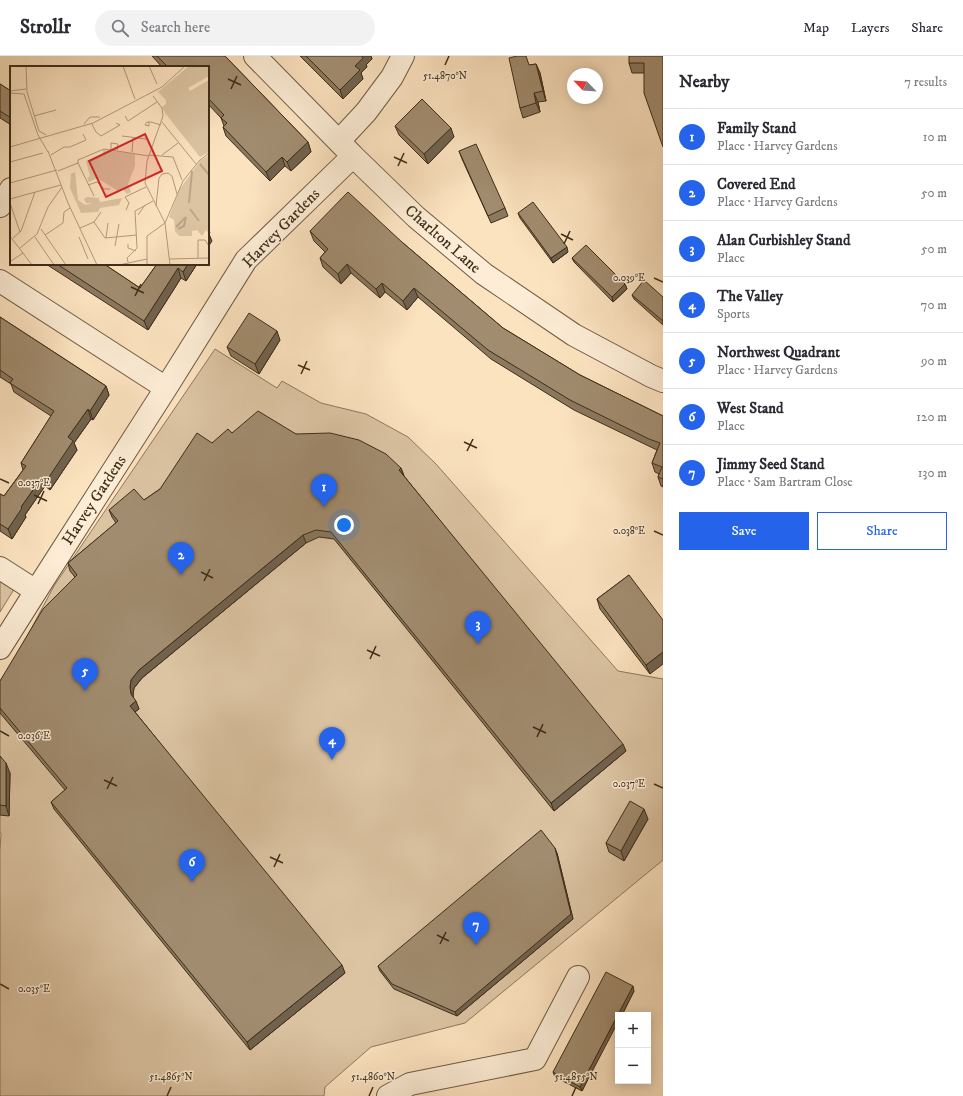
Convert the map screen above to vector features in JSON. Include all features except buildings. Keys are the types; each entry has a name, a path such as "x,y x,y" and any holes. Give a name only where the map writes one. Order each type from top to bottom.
{"street":[{"name":"Charlton Lane","path":"255,56 346,149 416,217 484,274 574,335 650,376 663,381"},
{"name":"Harvey Gardens","path":"0,648 246,260 346,149 366,112 392,77 403,56"},
{"path":"0,206 10,191"},
{"path":"0,281 166,388"},
{"path":"0,568 36,591"},
{"path":"388,1096 410,1084 535,1059 578,977"}],"shaded area":[{"path":"215,349 277,388 282,381 321,403 366,414 408,437 436,464 618,671 663,679 663,860 465,1023 371,1047 325,1087 324,1096 0,1096 0,687 54,586"},
{"path":"0,576 16,586 0,612"}],"place":[{"name":"Family Stand","path":"324,507"},
{"name":"Covered End","path":"181,575"},
{"name":"Alan Curbishley Stand","path":"478,644"},
{"name":"Northwest Quadrant","path":"85,691"},
{"name":"The Valley","path":"332,760"},
{"name":"West Stand","path":"192,882"},
{"name":"Jimmy Seed Stand","path":"476,945"}]}
